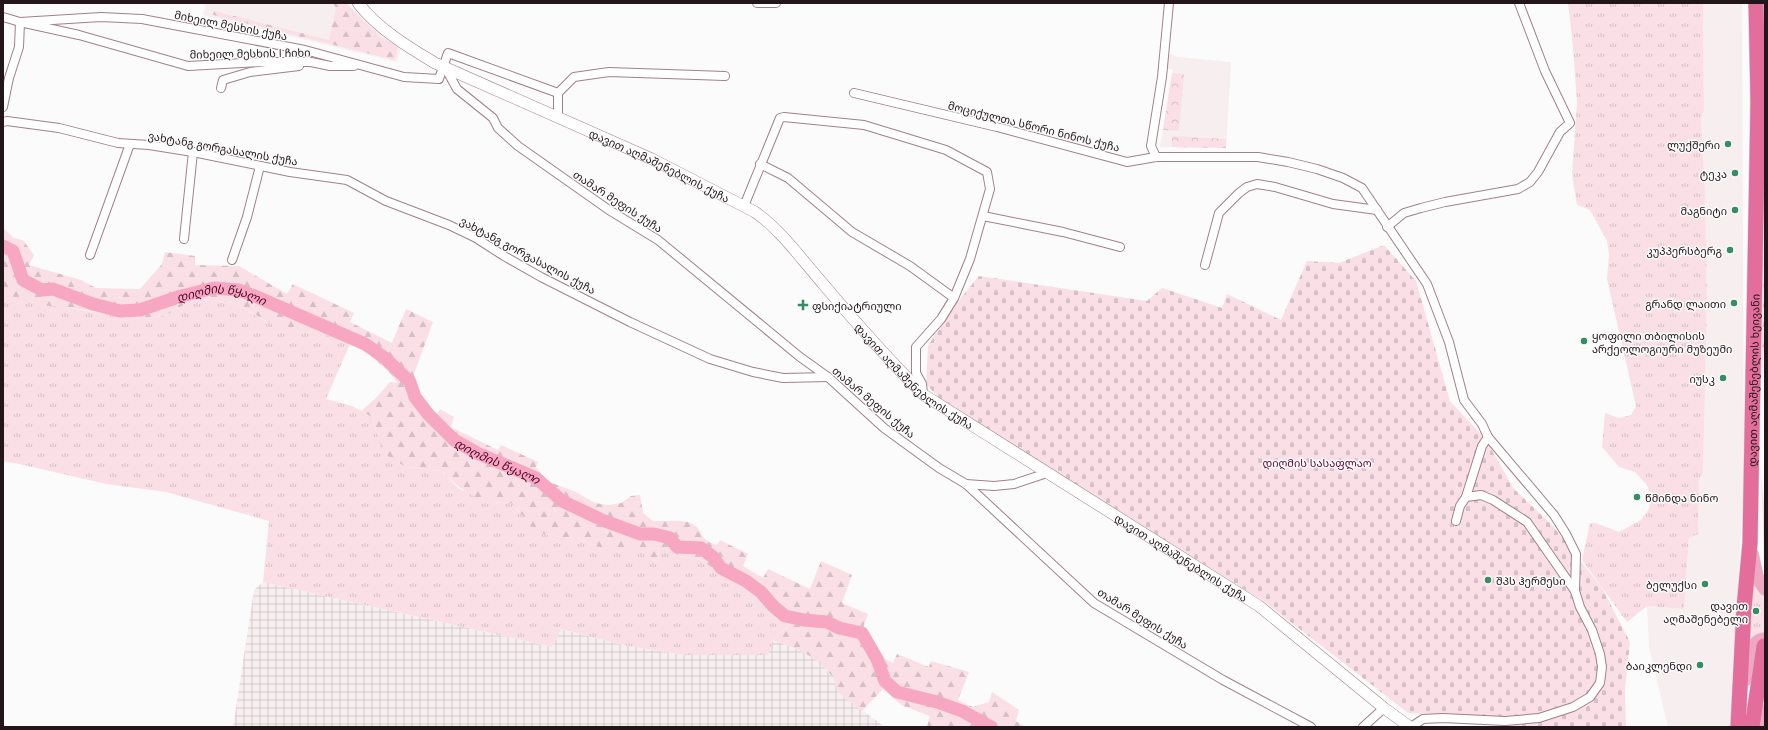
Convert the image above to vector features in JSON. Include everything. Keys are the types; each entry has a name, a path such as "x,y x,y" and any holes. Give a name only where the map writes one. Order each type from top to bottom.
{"highway":[{"name":"დავით აღმაშენებლის ხეივანი","path":"1738,727 1744,608 1750,543 1758,102 1756,3"},
{"path":"1752,727 1764,642"}],"main road":[{"path":"1750,543 1765,574"},
{"path":"1750,543 1755,572 1765,589"},
{"path":"1739,699 1753,646 1758,640 1764,642"},
{"path":"1762,727 1765,711"}],"street":[{"name":"დავით აღმაშენებლის ქუჩა","path":"358,3 367,15 418,53 652,159 744,206 766,220 880,350 924,396 1259,606 1384,708 1411,727"},
{"path":"757,3 776,3"},
{"path":"1156,158 1151,146 1162,77 1169,3"},
{"path":"1387,227 1404,213 1421,208 1445,202 1518,190 1530,182 1538,172 1560,132 1570,123 1545,71 1519,3"},
{"name":"მიხეილ მესხის ქუჩა","path":"3,17 20,22 101,18 142,20 305,50 404,77 439,79 444,66"},
{"path":"3,107 9,78 18,47 20,22"},
{"name":"მიხეილ მესხის I ჩიხი","path":"20,22 79,35 188,66 296,62 311,62 330,66 365,66"},
{"path":"444,66 448,53 558,93"},
{"path":"221,88 223,80 250,72 301,66 330,66"},
{"name":"თამარ მეფის ქუჩა","path":"444,66 457,89 493,118 498,128 518,146 609,210 658,240 800,357 828,377 884,428 939,468 966,484 1094,603 1223,680 1311,727"},
{"path":"558,117 558,93 574,77 609,72 725,76"},
{"name":"მოციქულთა სწორი ნინოს ქუჩა","path":"854,93 1053,141 1127,162 1156,158 1239,156 1288,162 1343,178 1362,188 1427,284 1449,342 1464,400 1482,424 1488,437 1554,515 1566,534 1576,554 1575,591"},
{"path":"3,112 5,122"},
{"path":"744,206 760,164 781,117 864,125 946,150 987,172 990,189 970,259 954,298 941,319 916,347 916,373 922,384 924,396"},
{"name":"ვახტანგ გორგასალის ქუჩა","path":"5,122 59,128 118,143 149,145 193,152 260,166 347,180 386,201 449,225 476,238 541,277 710,360 752,372 783,378 828,377"},
{"path":"90,256 130,144"},
{"path":"184,240 193,152"},
{"path":"760,164 788,178 852,232 910,266 954,298"},
{"path":"232,260 260,166"},
{"path":"1205,265 1219,213 1247,187 1257,184 1275,187 1333,204 1377,210"},
{"path":"983,216 1063,232 1120,247"},
{"path":"1456,521 1460,506 1466,497 1482,446 1488,437"},
{"path":"966,484 994,486 1014,484 1047,472"},
{"name":"მოციქულთა სწორი ნინოს ქუჩა","path":"1411,727 1423,719 1443,718 1505,721 1538,718 1573,707 1590,697 1600,683 1602,668 1600,654 1592,630 1580,607 1575,591 1527,522 1493,500 1481,495 1466,497"},
{"path":"1363,727 1384,708"}],"shaded area":[{"path":"206,3 347,3 362,20 381,36 401,48 397,62 203,15"},
{"path":"1703,3 1742,3 1744,476 1731,727 1668,727 1649,648 1647,606 1684,609 1689,538 1698,534 1699,477 1703,474 1707,298 1705,190 1701,119 1704,110"},
{"path":"1171,54 1177,57 1231,62 1226,148 1160,147 1173,70 1167,68 1168,56"},
{"path":"263,582 552,647 561,629 623,645 684,655 773,640 797,649 817,660 833,677 839,693 885,727 233,727 254,590"}],"green space":[{"path":"333,3 346,3 381,37 398,46 395,60 213,15 214,11 329,40 336,8"},
{"path":"1568,3 1703,3 1704,110 1701,119 1705,190 1707,298 1703,474 1699,478 1698,534 1689,538 1684,609 1647,606 1627,622 1582,560 1590,523 1596,523 1619,532 1641,520 1649,509 1652,496 1646,484 1635,472 1619,467 1602,447 1605,413 1619,418 1631,415 1636,406 1607,279 1609,254 1607,241 1590,210 1577,205 1572,175 1577,102"},
{"path":"1172,73 1184,74 1179,131 1163,130"},
{"path":"1172,136 1226,139 1226,148 1172,147"},
{"path":"1765,203 1765,336 1761,382"},
{"path":"3,228 14,238 23,240 34,255 29,265 81,280 96,288 140,289 162,264 165,252 195,256 195,265 239,266 287,294 293,284 354,313 350,322 392,343 406,309 433,322 414,374 417,389 424,403 436,417 440,409 454,417 451,427 498,450 501,445 538,462 536,467 547,481 576,492 595,503 609,505 621,503 631,496 640,495 643,513 653,521 680,521 694,525 704,538 711,543 717,545 720,540 748,554 743,566 763,578 768,569 810,589 821,561 852,575 842,603 868,614 863,628 885,659 893,663 897,654 929,667 931,661 969,672 958,700 973,707 989,702 992,692 1019,710 1016,721 1026,727 927,727 930,716 901,705 883,689 862,711 839,693 833,677 817,660 797,649 773,640 789,625 759,603 750,591 736,582 725,578 702,560 679,556 666,547 659,547 658,563 641,551 607,551 578,538 560,537 534,532 528,521 511,503 500,503 473,496 458,486 442,471 406,467 383,453 372,417 361,411 375,399 390,382 398,383 390,373 362,348 315,330 281,329 234,303 203,299 189,302 166,315 149,319 66,307 37,305 14,297 3,288"},
{"name":"დიღმის სასაფლაო","path":"1384,245 1416,281 1450,401 1486,440 1514,489 1552,525 1602,588 1630,642 1625,689 1626,727 1505,727 1491,717 1408,713 1265,602 1015,449 940,399 926,384 928,346 947,315 979,276 1147,301 1162,288 1222,308 1227,294 1281,320 1307,261 1339,263"},
{"path":"3,288 14,297 86,311 149,319 166,315 189,302 203,299 234,303 265,321 315,330 350,344 326,399 352,406 372,417 377,434 406,467 442,471 459,489 497,503 511,503 528,521 534,532 560,537 578,538 607,551 641,551 658,563 659,547 666,547 679,556 702,560 725,577 750,591 759,603 789,625 773,640 768,655 684,655 623,645 561,629 552,647 263,582 269,521 166,492 106,484 15,463 3,462"},
{"path":"1761,475 1765,514 1765,568 1764,563"},
{"path":"1752,579 1765,597 1765,633 1748,648"}],"waterway":[{"name":"დიღმის წყალი","path":"3,246 13,251 23,280 42,290 53,289 93,304 120,311 140,310 181,296 214,288 239,290 365,344 385,358 410,382 415,397 428,414 454,440 477,453 536,478 562,501 602,520 640,534 654,534 670,538 677,547 701,548 713,557 721,568 746,581 761,592 773,606 785,616 804,620 827,622 839,628 862,633 877,659 885,681 897,692 937,702 962,711 991,727"}],"place":[{"name":"ლუქშერი","path":"1728,144"},
{"name":"ტეკა","path":"1735,173"},
{"name":"მაგნიტი","path":"1735,210"},
{"name":"კუპპერსბერგ","path":"1730,250"},
{"name":"გრანდ ლაითი","path":"1734,303"},
{"name":"ფსიქიატრიული","path":"803,305"},
{"name":"ყოფილი თბილისის არქეოლოგიური მუზეუმი","path":"1584,341"},
{"name":"იუსკ","path":"1723,378"},
{"name":"წმინდა ნინო","path":"1637,497"},
{"name":"შპს ჰერმესი","path":"1488,580"},
{"name":"ბელუქსი","path":"1705,584"},
{"name":"დავით აღმაშენებელი","path":"1756,611"},
{"name":"ბაიკლენდი","path":"1700,665"}]}
